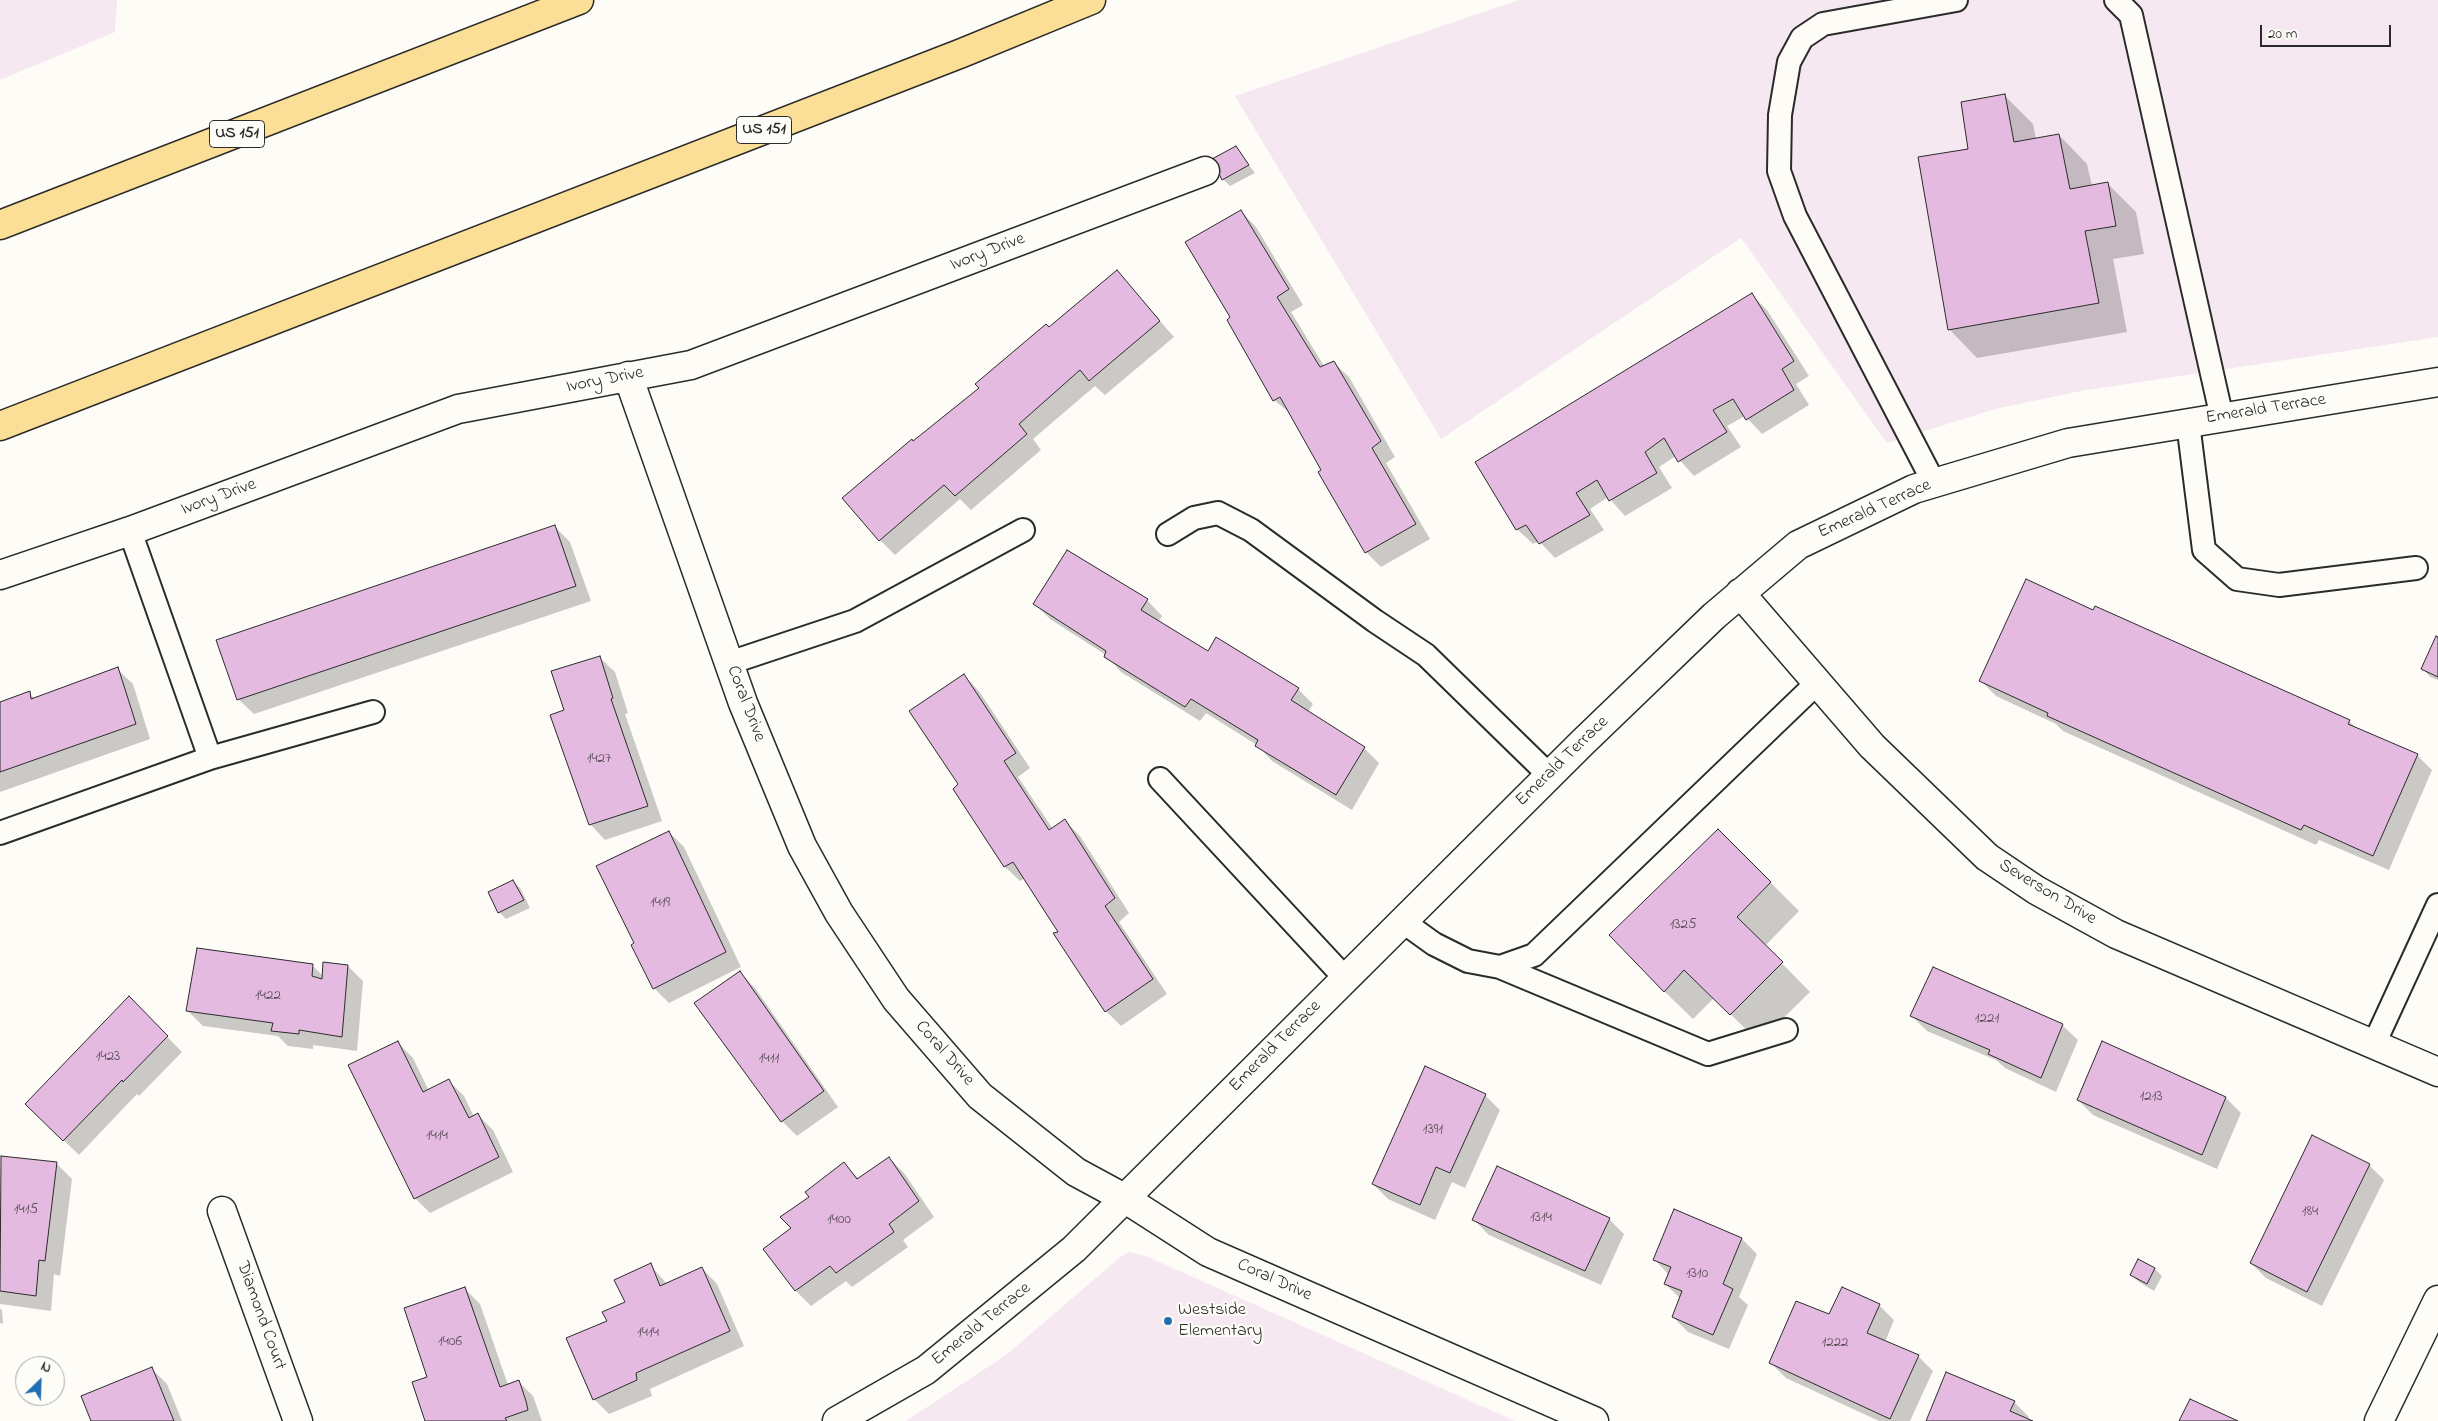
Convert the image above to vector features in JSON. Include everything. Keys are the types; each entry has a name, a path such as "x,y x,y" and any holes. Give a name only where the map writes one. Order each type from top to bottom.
{"highway":[{"path":"474,42 565,0"},
{"name":"US 151","path":"0,225 579,0"},
{"name":"US 151","path":"0,426 953,56 1091,0"}],"street":[{"name":"Ivory Drive","path":"0,575 130,531 458,409 690,365 1205,171"},
{"name":"Coral Drive","path":"628,376 743,703 802,846 839,912 896,999 980,1096 1076,1172 1124,1198 1208,1252 1594,1421"},
{"name":"Emerald Terrace","path":"837,1421 926,1370 1074,1249 1549,775 1714,616 1798,545 1914,489 2068,443 2438,382"},
{"name":"Severson Drive","path":"1740,594 1872,746 1987,857 2036,890 2116,934 2438,1072"},
{"name":"Diamond Court","path":"222,1211 298,1421"},
{"path":"2379,1421 2438,1300"}],"lane":[{"path":"1934,483 1795,216 1779,171 1780,115 1789,62 1802,38 1823,24 1956,0"},
{"path":"2116,0 2131,15 2222,418"},
{"path":"2188,423 2204,550 2237,578 2279,585 2416,568"},
{"path":"1168,534 1194,518 1218,513 1251,530 1375,621 1426,655 1549,775"},
{"path":"729,663 855,620 1024,530"},
{"path":"130,531 210,758"},
{"path":"1500,966 1534,955 1817,683"},
{"path":"0,833 210,758 373,712"},
{"path":"1160,779 1345,978"},
{"path":"2374,1044 2438,905"},
{"path":"1402,922 1434,944 1468,961 1500,966 1708,1054 1786,1030"}],"shaded area":[{"path":"0,0 117,0 115,32 0,80"},
{"path":"1519,0 2438,0 2438,337 2081,391 1995,409 1887,443 1741,238 1441,439 1235,96"},
{"name":"Westside Elementary","path":"1128,1252 1146,1256 1515,1421 906,1421 1006,1355"}],"building":[{"path":"2005,94 2014,142 2059,134 2070,189 2108,182 2116,226 2085,231 2099,303 1948,330 1918,157 1968,149 1961,102"},
{"path":"1236,146 1249,165 1222,180 1212,159"},
{"path":"1241,210 1289,289 1277,297 1320,367 1334,361 1381,441 1372,448 1416,524 1365,553 1318,472 1321,470 1280,397 1273,401 1227,320 1230,317 1185,242"},
{"path":"1117,270 1160,321 1089,381 1080,370 1019,424 1027,434 955,496 944,485 879,541 842,498 912,439 913,441 979,388 975,384 1046,324 1049,327"},
{"path":"1752,293 1794,361 1782,369 1794,390 1746,420 1733,399 1713,410 1727,432 1678,462 1664,438 1645,452 1657,473 1609,501 1597,480 1576,493 1590,515 1539,544 1526,525 1516,530 1475,462"},
{"path":"555,525 576,586 237,700 216,640"},
{"path":"1067,550 1148,599 1141,610 1208,651 1216,637 1299,688 1291,700 1365,747 1336,795 1255,746 1258,740 1191,699 1185,707 1104,657 1106,651 1033,604"},
{"path":"2026,579 2093,610 2095,606 2350,720 2348,724 2418,754 2373,856 2304,825 2301,830 2047,716 2048,713 1979,681"},
{"path":"2436,636 2438,637 2438,677 2421,669"},
{"path":"600,656 613,698 611,699 648,806 589,825 550,715 564,710 551,671"},
{"path":"118,667 136,724 0,772 0,702 30,691 31,699"},
{"path":"964,674 1016,753 1004,761 1049,830 1065,819 1115,898 1105,906 1153,979 1105,1012 1053,933 1058,932 1013,862 1004,867 953,789 958,784 909,711"},
{"path":"1718,829 1771,882 1737,917 1783,962 1730,1015 1684,970 1664,992 1609,935"},
{"path":"669,831 726,952 653,989 631,945 634,943 596,866"},
{"path":"513,880 524,900 498,913 488,892"},
{"path":"197,948 313,964 312,976 322,979 323,962 348,965 342,1037 299,1030 299,1034 271,1031 273,1023 186,1011"},
{"path":"1933,967 2063,1024 2041,1078 1988,1054 1990,1050 1910,1016"},
{"path":"740,971 824,1091 781,1122 694,1003"},
{"path":"129,996 168,1036 63,1141 25,1104"},
{"path":"398,1041 423,1092 449,1079 469,1118 478,1113 499,1157 414,1199 348,1065"},
{"path":"2102,1041 2226,1097 2202,1155 2077,1100"},
{"path":"1425,1066 1486,1094 1450,1173 1436,1167 1420,1205 1372,1184"},
{"path":"2312,1135 2370,1164 2307,1292 2250,1263"},
{"path":"1,1156 57,1162 45,1261 39,1260 36,1296 0,1291"},
{"path":"889,1157 919,1201 889,1224 894,1232 836,1273 830,1266 795,1291 763,1249 791,1228 780,1217 809,1197 805,1192 844,1162 857,1179"},
{"path":"1497,1166 1610,1218 1585,1271 1472,1220"},
{"path":"1674,1209 1742,1238 1723,1284 1733,1289 1713,1335 1672,1317 1682,1291 1664,1284 1671,1267 1653,1260"},
{"path":"2138,1259 2155,1268 2147,1284 2130,1275"},
{"path":"651,1263 660,1286 702,1267 730,1331 636,1373 637,1380 593,1400 566,1338 607,1321 602,1312 625,1302 614,1280"},
{"path":"465,1287 500,1387 519,1380 526,1401 528,1410 505,1418 507,1421 425,1421 412,1382 427,1377 404,1308"},
{"path":"1842,1287 1880,1304 1867,1333 1919,1355 1890,1419 1769,1363 1796,1301 1829,1314"},
{"path":"152,1367 174,1421 91,1421 81,1396"},
{"path":"1946,1372 2015,1401 2010,1411 2033,1421 1926,1421"},
{"path":"2190,1399 2238,1421 2179,1421"}],"place":[{"name":"Westside Elementary","path":"1168,1321"}]}
